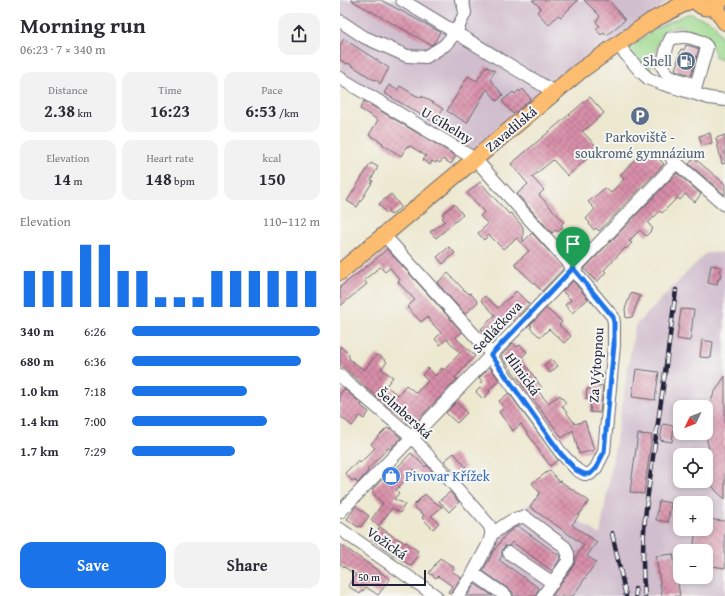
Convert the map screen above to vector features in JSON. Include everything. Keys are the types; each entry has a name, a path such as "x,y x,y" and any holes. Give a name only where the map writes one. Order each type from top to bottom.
{"main road":[{"name":"Zavadilská","path":"340,272 580,71 650,21 691,0"},
{"path":"696,0 701,6 706,8 711,8 718,3 725,22"}],"street":[{"path":"402,0 554,92"},
{"path":"340,21 364,36 407,56 426,57 445,45 456,32 465,13 461,0"},
{"path":"695,89 707,47 698,40 684,37 671,38 662,66 665,71 671,77 709,98 725,100"},
{"path":"617,44 649,79 679,89 695,89"},
{"name":"U Cihelny","path":"340,78 475,159 573,268"},
{"name":"Sedláčkova","path":"340,512 491,355 673,161 725,205"},
{"name":"Hlinická","path":"384,235 487,349 561,454 576,470 584,474 590,474"},
{"name":"Za Výtopnou","path":"573,268 613,317 614,323 614,345 604,452 596,468 590,474"},
{"name":"Šelmberská","path":"340,376 412,437 489,526 491,535"},
{"path":"458,596 473,573 489,543 491,535 514,520 522,517 525,517 563,545 567,551 568,561 544,596"},
{"name":"Vožická","path":"340,529 436,596"},
{"path":"509,552 553,583"},
{"path":"473,573 506,596"}],"shaded area":[{"path":"340,0 669,0 473,154 340,72"},
{"path":"725,252 725,596 461,596 515,516 542,495 600,535 635,326 706,253"}],"green space":[{"path":"687,14 692,14 708,20 715,25 725,45 725,61 714,57 715,53 711,45 685,33 684,26 674,27 667,29 660,36 649,74 626,50 657,28"}],"building":[{"path":"351,0 381,0 440,32 434,43 431,45"},
{"path":"532,0 578,0 561,17 558,15 549,25 537,12 541,8"},
{"path":"584,0 609,0 625,20 607,35 604,32 601,35 596,29 600,26 596,22 600,16"},
{"path":"344,39 389,68 380,84 376,79 371,78 348,63 347,64 340,60 340,45"},
{"name":"Shell","path":"686,45 699,49 691,75 675,70 681,49 684,50"},
{"path":"486,66 495,71 490,79 503,95 497,101 487,89 467,123 447,111 468,76 477,81"},
{"path":"389,85 397,90 400,86 422,98 422,96 443,109 435,123 384,93"},
{"path":"523,89 531,99 513,114 502,101 513,92 515,94 519,90 520,92"},
{"path":"590,97 604,113 582,131 598,148 568,176 553,160 532,177 544,190 539,195 564,222 561,225 563,227 558,232 556,230 552,233 517,194 528,184 511,164"},
{"path":"364,101 456,156 451,164 443,159 440,163 437,161 436,163 432,161 430,165 423,160 426,156 410,146 407,146 401,156 369,135 378,120 360,109"},
{"path":"710,133 712,143 702,146 699,136"},
{"path":"725,135 725,163 722,164 716,138"},
{"path":"642,152 647,157 652,152 664,164 599,231 596,228 594,230 586,219 595,209 588,202 605,188 611,193 624,179 620,175"},
{"path":"694,158 725,184 725,195 689,164"},
{"path":"371,163 378,167 371,180 373,181 357,207 347,201"},
{"path":"677,173 701,194 695,202 685,194 680,200 677,198 662,213 660,211 648,223 653,229 646,236 640,230 629,241 632,243 626,249 625,248 604,270 606,272 597,282 584,269"},
{"path":"480,182 523,227 523,242 532,233 563,267 563,269 542,291 514,264 529,251 517,238 503,249 489,235 484,240 478,233 488,224 480,216 484,212 467,193"},
{"path":"391,194 401,207 391,215 388,212 386,213 379,204"},
{"path":"454,204 463,215 436,238 430,232 445,221 442,218 444,216 442,214"},
{"path":"449,247 455,253 443,264 437,257"},
{"path":"387,249 462,332 456,337 457,339 475,356 455,378 457,379 412,426 340,365 340,346 349,354 349,359 364,370 376,355 379,355 387,362 381,369 393,377 386,386 398,395 406,385 416,393 428,381 422,375 428,368 435,376 442,368 444,370 460,353 447,339 440,345 435,339 441,333 427,317 421,322 407,307 415,300 398,282 400,280 390,268 385,272 380,267 364,280 367,284 340,306 340,287"},
{"path":"711,265 721,267 720,279 718,279 717,285 708,283"},
{"path":"448,273 478,302 465,314 437,283"},
{"path":"573,281 588,299 572,313 565,305 571,300 562,291"},
{"path":"516,291 529,304 513,321 509,317 489,339 481,329 495,315 481,300 485,296 498,308"},
{"path":"631,293 640,296 632,317 626,318 625,309"},
{"path":"546,308 562,322 559,325 571,336 564,343 549,329 541,337 530,328 532,326 530,325"},
{"path":"681,309 694,310 690,341 677,339"},
{"path":"702,340 713,342 711,358 700,357"},
{"path":"513,343 517,347 520,345 527,352 521,358 542,388 538,391 548,403 560,395 566,403 562,406 575,424 585,421 594,450 579,454 573,430 562,438 501,356"},
{"path":"551,359 558,366 550,373 544,365"},
{"path":"490,367 499,380 483,399 476,392 483,385 479,378"},
{"path":"636,369 659,372 655,400 632,397"},
{"path":"725,376 725,499 713,487 713,448 709,448 707,440 713,440 713,400 712,400 714,393"},
{"path":"591,385 603,386 600,413 590,412 591,400 586,399 587,389 590,389"},
{"path":"344,389 369,412 364,419 360,416 352,426 340,416 340,394"},
{"path":"509,393 558,460 550,466 521,424 513,431 499,412 504,408 499,401"},
{"path":"456,402 467,413 457,423 446,413"},
{"path":"663,424 673,426 672,442 660,440"},
{"path":"387,428 389,430 390,428 401,438 390,449 388,448 367,470 368,471 358,483 354,479 352,481 345,473 358,461 360,463 375,448 371,444"},
{"path":"638,434 652,435 644,494 630,492"},
{"path":"411,453 425,467 427,465 433,472 426,479 415,469 396,490 399,493 394,499 405,504 400,513 392,508 379,526 371,520 383,503 372,493 374,491 372,490 390,471 392,473"},
{"path":"454,453 466,467 457,475 444,461"},
{"path":"550,470 559,482 560,481 589,501 572,525 597,542 587,556 596,562 573,596 552,596 574,565 576,557 584,545 530,507 540,493 532,483"},
{"path":"450,492 459,502 449,512 439,501"},
{"path":"425,494 433,502 442,507 431,516 439,523 433,529 422,518 424,515 413,506"},
{"path":"659,501 671,503 668,522 656,520"},
{"path":"356,506 369,516 361,527 358,527 347,519"},
{"path":"713,520 725,521 725,568 713,566 713,544 694,544 695,536 713,536"},
{"path":"518,526 560,556 560,559 552,571 512,542 509,546 505,546 503,549 502,556 499,560 539,588 536,596 513,596 513,592 483,571 493,552 507,533"},
{"path":"380,527 405,543 406,542 418,551 416,553 419,555 411,566 372,540"},
{"path":"340,544 390,579 378,595 366,587 360,594 348,586 356,575 340,564"},
{"path":"673,554 673,584 678,584 680,596 662,596 656,556"},
{"path":"440,558 454,567 451,571 461,577 451,594 448,592 452,586 438,576 436,578 429,573"},
{"path":"475,584 493,596 467,596"}],"railway":[{"path":"645,596 643,578 643,541 676,290"},
{"path":"612,533 626,596"},
{"path":"635,589 636,596"}],"place":[{"name":"Shell","path":"686,61"},
{"name":"Parkoviště - soukromé gymnázium","path":"640,116"},
{"name":"Pivovar Křížek","path":"391,476"}],"route":[{"path":"573,268 614,320 614,345 604,452 596,468 592,473 587,475 576,470 561,454 491,355 573,268"}]}
